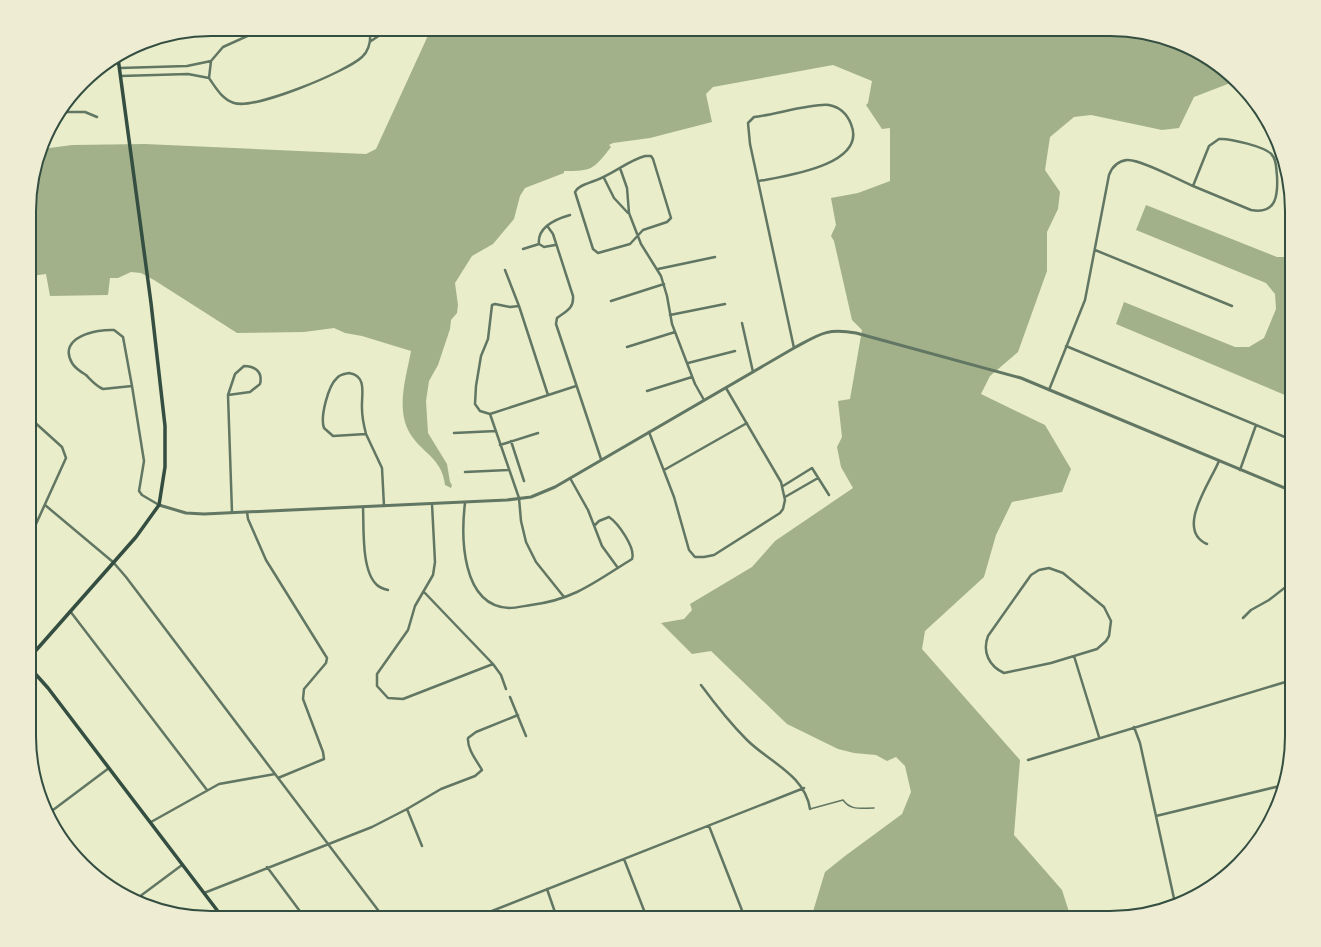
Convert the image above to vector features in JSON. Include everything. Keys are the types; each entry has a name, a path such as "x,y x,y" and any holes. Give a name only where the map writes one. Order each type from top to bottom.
{"main road":[{"path":"36,649 136,537 159,505 165,467 166,442 151,303 118,62"},
{"path":"36,675 48,688 218,911"}],"street":[{"path":"119,68 187,66 210,61 226,45 247,36"},
{"path":"210,61 209,78 223,97 236,104 263,101 294,90 346,67 364,56 370,42 370,36"},
{"path":"370,42 379,36"},
{"path":"120,76 188,74 209,78"},
{"path":"759,181 809,170 840,157 850,146 854,135 845,113 830,105 817,106 750,119 747,126 794,348"},
{"path":"66,112 85,112 97,117"},
{"path":"1049,390 1085,300 1096,250 1109,175 1115,164 1122,161 1132,160 1193,186 1251,210 1266,209 1274,203 1278,193 1275,159 1265,149 1219,139 1209,146 1193,186"},
{"path":"651,156 671,216 667,222 643,230 630,244 600,253 593,249 575,192 579,187 604,178 636,158 651,156"},
{"path":"620,168 627,188 629,213 638,236 658,269 664,284 675,332 688,363 692,377 704,400"},
{"path":"604,178 614,198 629,213"},
{"path":"539,244 538,237 540,232 548,228 555,220 570,215"},
{"path":"548,228 553,234 555,245 573,301 569,310 557,318 556,324 601,459"},
{"path":"523,249 539,244 544,247 555,245"},
{"path":"1096,250 1232,306"},
{"path":"658,269 715,257"},
{"path":"505,270 519,306 548,395"},
{"path":"611,301 664,284"},
{"path":"519,306 510,307 495,304 491,307 488,339 481,356 478,372 475,404 480,411 490,414 576,386"},
{"path":"670,315 725,304"},
{"path":"742,323 753,372"},
{"path":"132,386 107,390 98,387 72,362 70,354 74,341 84,334 111,330 117,331 124,340 132,386 144,461 139,491 142,495 159,505 186,513 465,503 519,498 540,494 794,348 825,332 839,330 856,333 1007,373 1285,488"},
{"path":"627,347 675,332"},
{"path":"1066,346 1285,437"},
{"path":"688,363 735,351"},
{"path":"228,395 255,390 260,384 259,372 249,366 241,367 235,374 228,395 232,512"},
{"path":"366,434 333,436 324,428 322,416 324,407 334,381 344,374 353,374 360,379 363,384 362,409 366,434 382,468 384,506"},
{"path":"647,391 692,377"},
{"path":"649,432 674,497 686,545 695,557 704,557 714,554 780,513 785,504 783,486 726,388"},
{"path":"490,414 508,470 519,498 523,532 530,551 536,562 564,597"},
{"path":"664,470 747,423"},
{"path":"36,424 62,447 66,454 65,462 36,523"},
{"path":"1239,470 1256,425"},
{"path":"454,433 496,431"},
{"path":"500,445 538,433"},
{"path":"511,441 524,481"},
{"path":"1207,544 1197,537 1193,522 1195,511 1219,462"},
{"path":"783,486 812,468 829,495"},
{"path":"465,472 508,470"},
{"path":"570,478 595,525 602,546 618,568"},
{"path":"785,497 818,478"},
{"path":"465,503 462,526 463,550 472,578 483,596 499,605 511,608 547,602 564,597 585,588 633,558 633,552 625,536 617,524 609,517 599,521 595,525"},
{"path":"432,504 435,567 433,575 415,606 408,630 377,674 377,686 382,693 391,699 403,699 493,664"},
{"path":"45,506 113,562 126,577 379,911"},
{"path":"363,507 366,566 378,587 388,590"},
{"path":"247,512 248,519 266,560 326,658 326,663 304,689 303,699 306,711 323,752 324,759 278,778"},
{"path":"1049,568 1063,573 1102,605 1110,617 1112,627 1106,641 1096,649 1074,656 1008,674 994,667 987,658 985,644 989,633 1024,584 1033,573 1039,570 1049,568"},
{"path":"1244,618 1251,610 1269,600 1285,587"},
{"path":"424,592 493,664 501,675 506,689"},
{"path":"70,610 207,790"},
{"path":"1074,656 1098,737"},
{"path":"1028,760 1098,737 1285,682"},
{"path":"701,685 717,706 748,740 804,788 809,798 810,809"},
{"path":"510,697 526,736"},
{"path":"204,893 372,827 432,794 475,776 482,770 472,752 468,738 476,732 518,715"},
{"path":"1134,727 1140,743 1174,899"},
{"path":"53,810 109,768"},
{"path":"151,822 224,782 275,774"},
{"path":"1156,816 1277,787"},
{"path":"492,911 804,788"},
{"path":"407,809 422,846"},
{"path":"710,826 742,911"},
{"path":"624,859 644,911"},
{"path":"140,896 183,865"},
{"path":"268,868 299,911"},
{"path":"547,889 555,911"}],"lane":[{"path":"810,809 843,800 847,806 854,809 874,808"}],"shaded area":[{"path":"428,36 1121,36 1144,39 1177,49 1198,59 1230,83 1194,97 1179,128 1162,130 1091,115 1074,117 1050,137 1045,170 1060,192 1058,209 1047,232 1047,271 1018,352 990,376 981,394 1045,425 1071,469 1062,492 1012,502 996,535 984,577 925,631 922,649 1020,760 1014,835 1062,890 1069,911 813,911 825,872 902,814 911,792 905,766 896,757 887,761 876,755 854,753 838,749 787,724 711,651 692,654 661,623 684,619 692,610 690,604 752,567 775,541 853,488 841,467 837,447 842,437 838,401 850,399 862,330 852,320 834,241 831,236 836,225 831,198 858,193 890,181 890,128 882,129 866,105 868,103 872,81 833,65 713,87 706,94 712,122 650,138 613,143 609,145 611,147 596,165 591,168 564,171 564,173 525,188 520,196 514,219 493,244 472,256 455,283 458,305 457,313 451,320 450,329 438,365 429,381 426,401 428,433 447,464 450,482 452,485 451,488 445,485 441,470 433,458 413,438 407,428 404,418 404,384 411,351 362,336 345,333 334,328 304,332 237,333 141,273 131,272 118,278 110,278 108,295 50,296 46,274 36,275 37,188 47,148 72,145 145,144 366,154 376,149"},
{"path":"1146,205 1277,257 1285,257 1285,395 1116,324 1124,302 1235,347 1249,347 1264,338 1276,309 1275,294 1266,283 1136,230"}]}
